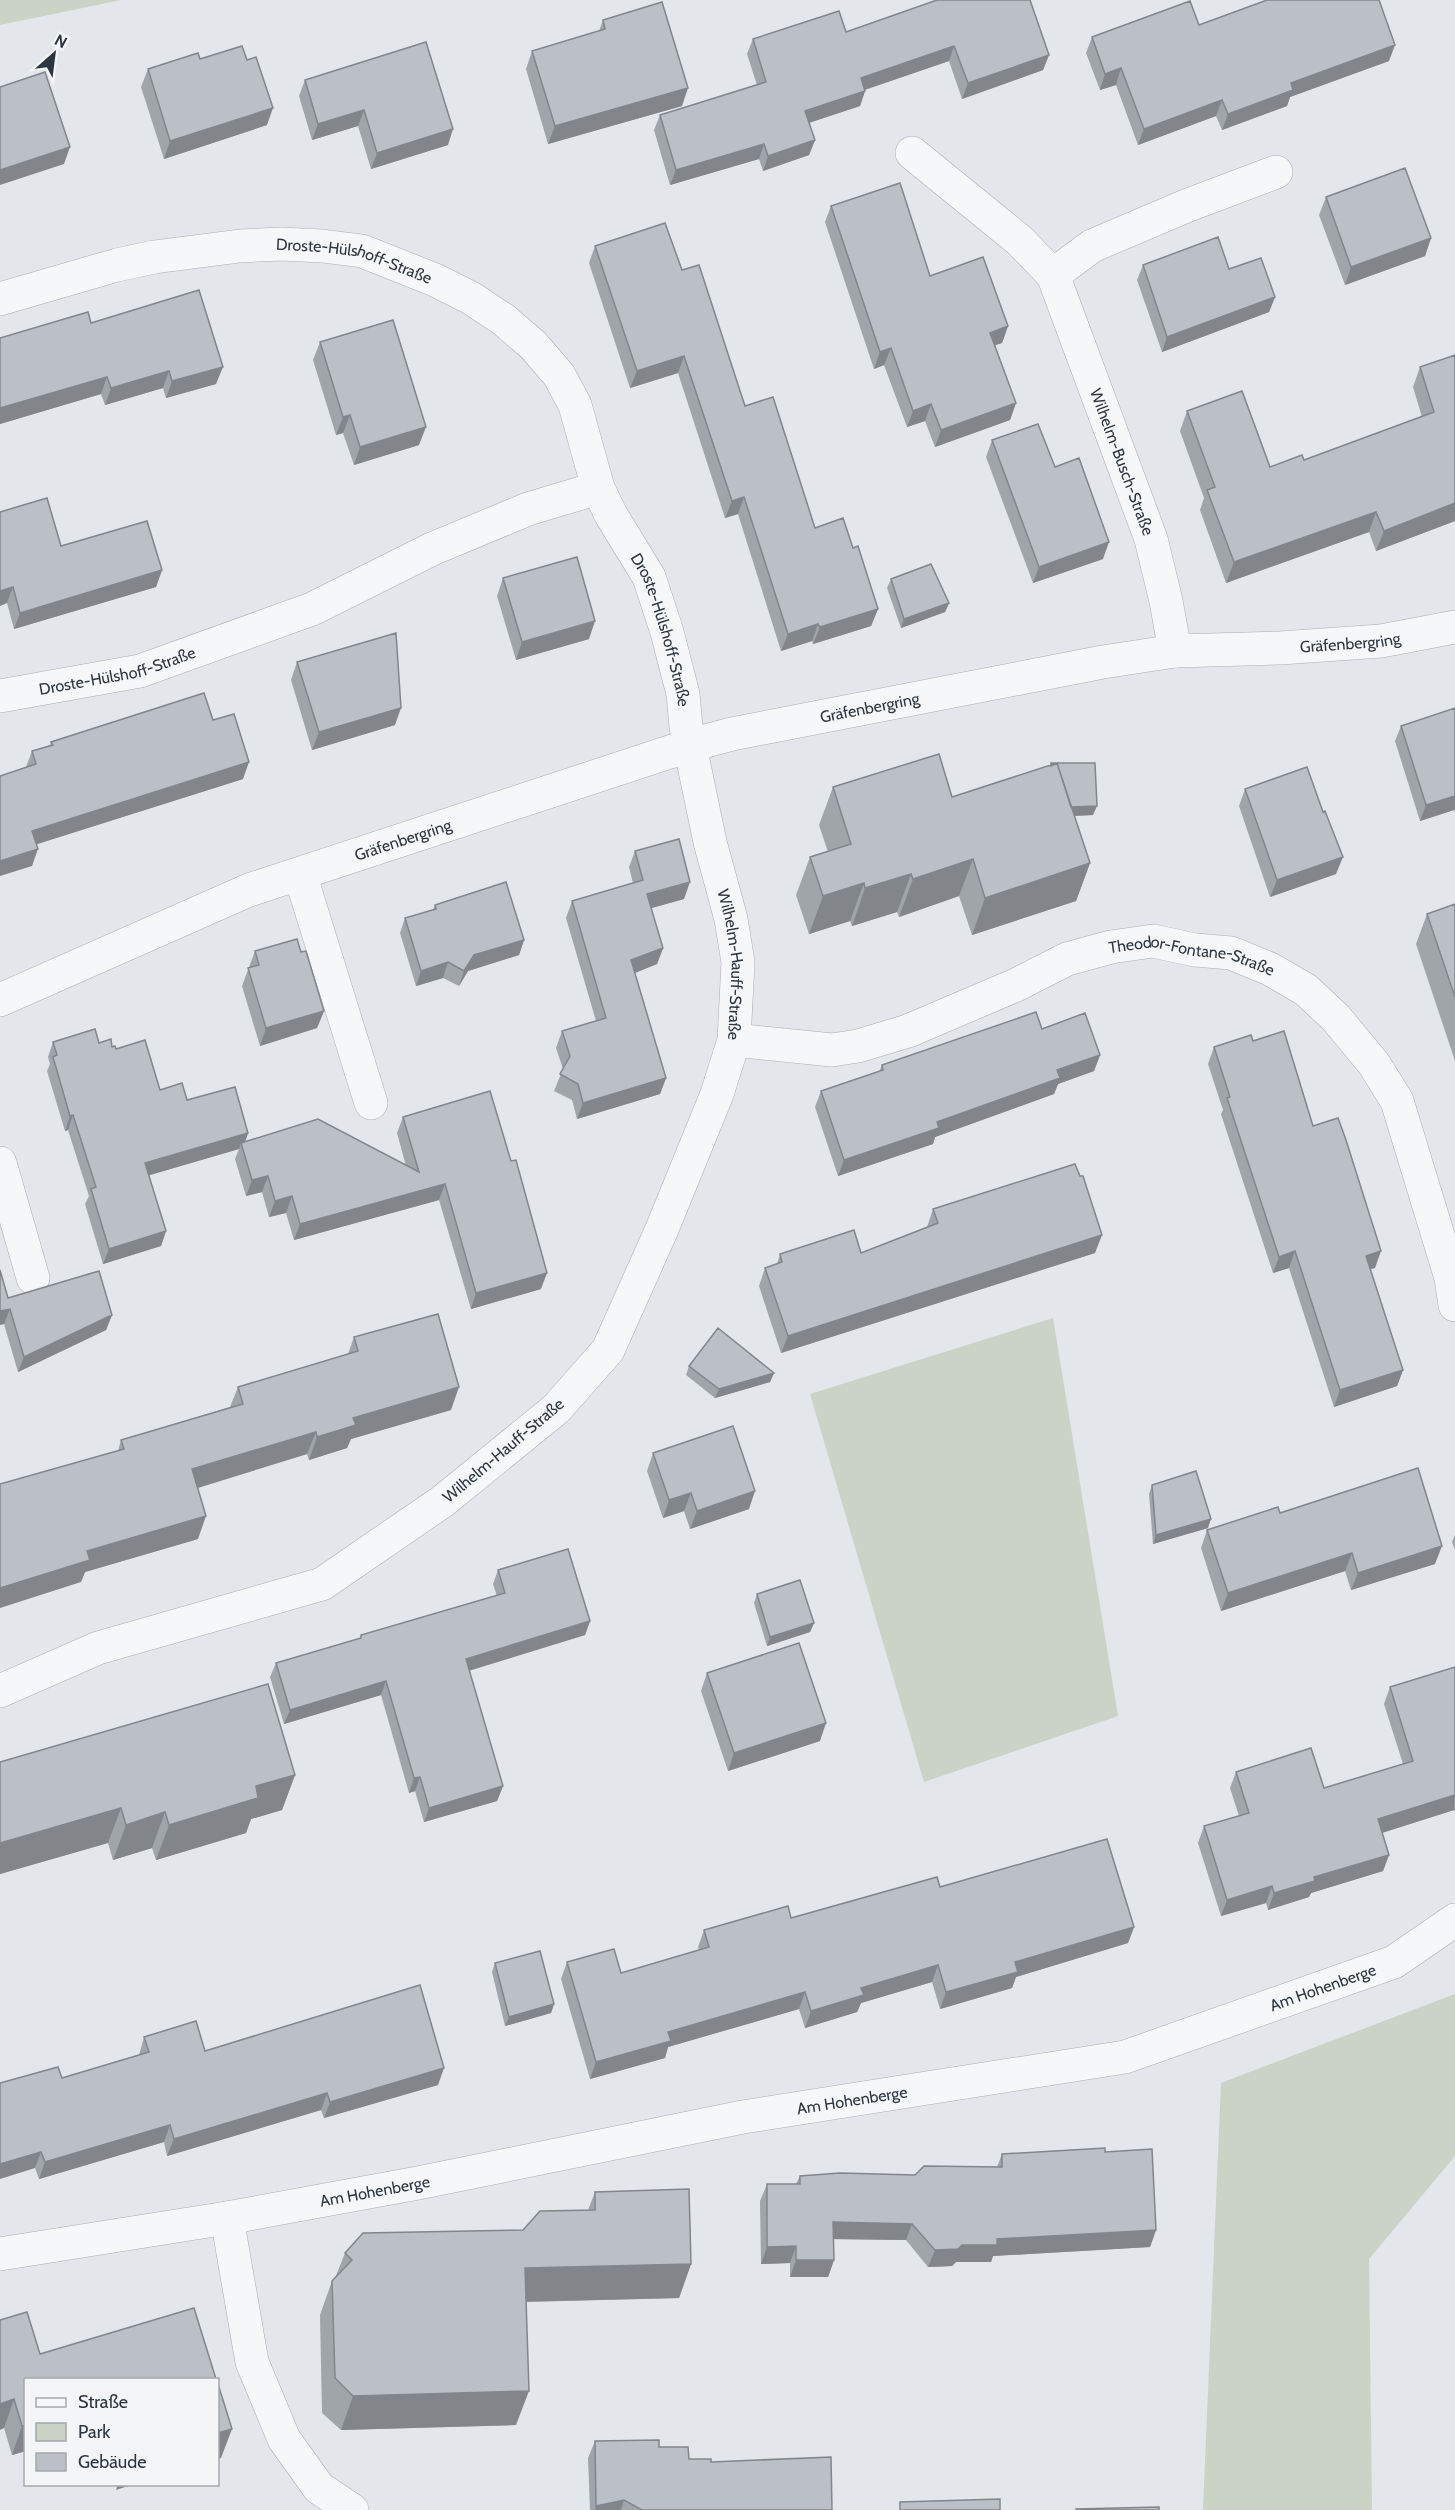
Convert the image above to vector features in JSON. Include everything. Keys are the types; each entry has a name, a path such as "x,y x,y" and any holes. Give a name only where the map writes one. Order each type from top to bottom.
{"street":[{"name":"Wilhelm-Busch-Straße","path":"912,153 1019,240 1053,275 1151,539 1167,601 1174,651"},
{"path":"1053,275 1092,246 1186,206 1276,172"},
{"name":"Droste-Hülshoff-Straße","path":"0,299 117,265 154,257 240,246 282,244 362,251 435,280 471,298 504,320 533,345 559,375 575,405 598,488 610,515 649,577 667,632 683,694 686,727 691,745"},
{"name":"Droste-Hülshoff-Straße","path":"0,696 140,671 312,609 432,549 528,509 598,488"},
{"name":"Gräfenbergring","path":"0,1000 249,890 691,745 732,734 1174,651 1280,648 1381,640 1455,627"},
{"name":"Wilhelm-Hauff-Straße","path":"0,1691 98,1648 321,1584 443,1501 556,1409 608,1350 662,1229 717,1094 734,1040 738,962 731,919 710,842 691,745"},
{"path":"300,874 371,1103"},
{"name":"Theodor-Fontane-Straße","path":"734,1040 832,1050 908,1031 1067,960 1111,947 1154,941 1195,950 1231,953 1270,969 1306,990 1336,1018 1374,1064 1397,1101 1451,1278 1455,1305"},
{"path":"0,1163 33,1278"},
{"name":"Am Hohenberge","path":"0,2254 227,2218 418,2183 743,2117 1125,2057 1394,1962 1455,1920"},
{"path":"227,2218 252,2362 284,2439 318,2488 352,2510"}],"green space":[{"path":"0,0 121,0 0,25"},
{"path":"1053,1318 1118,1716 924,1782 810,1394"},
{"path":"1455,1994 1455,2156 1369,2259 1372,2510 1203,2510 1221,2083"}],"building":[{"path":"937,0 1030,0 1049,55 968,83 954,46 861,78 865,91 805,111 815,140 768,156 764,144 676,170 660,115 766,82 753,39 839,11 846,32"},
{"path":"1267,0 1379,0 1395,45 1291,83 1293,90 1228,114 1222,100 1144,129 1121,68 1105,74 1092,37 1190,1 1199,25"},
{"path":"662,2 688,88 555,126 532,51 605,29 603,20"},
{"path":"426,42 453,129 377,153 364,110 318,124 305,80"},
{"path":"242,46 247,60 256,57 273,108 170,141 148,69 198,53 200,59"},
{"path":"45,72 70,147 0,170 0,87"},
{"path":"1405,168 1431,238 1351,267 1326,197"},
{"path":"900,183 930,276 983,257 1008,326 990,333 1016,403 941,430 931,404 913,411 891,348 880,352 831,206"},
{"path":"665,223 682,270 699,265 745,406 773,397 815,528 843,518 853,548 858,546 878,609 820,627 818,624 788,634 744,497 732,501 684,356 637,371 595,246"},
{"path":"1218,237 1229,269 1261,258 1275,297 1167,337 1143,265"},
{"path":"199,290 223,367 172,381 169,371 111,388 107,377 0,408 0,338 88,312 91,323"},
{"path":"393,320 426,427 360,447 350,415 343,417 320,342"},
{"path":"1455,355 1455,503 1384,531 1376,512 1234,562 1207,490 1215,487 1187,411 1242,391 1270,467 1302,455 1304,460 1434,412 1420,367"},
{"path":"1038,424 1055,467 1079,458 1109,542 1039,567 992,440"},
{"path":"47,498 61,546 147,521 162,570 20,613 13,587 0,591 0,512"},
{"path":"577,557 595,621 522,642 503,578"},
{"path":"931,564 949,603 904,619 891,579"},
{"path":"396,633 401,708 319,732 297,662"},
{"path":"204,693 213,720 234,714 249,762 32,831 38,849 0,861 0,776 36,764 32,751 53,745 51,742"},
{"path":"1455,708 1455,796 1426,805 1401,726"},
{"path":"939,754 952,797 1057,763 1090,863 985,898 973,859 913,879 911,874 865,888 864,883 823,896 810,857 851,844 833,787"},
{"path":"1057,763 1095,763 1097,806 1071,807"},
{"path":"1307,767 1323,812 1325,811 1343,857 1277,880 1245,789"},
{"path":"679,839 690,882 647,894 663,948 631,960 666,1078 583,1103 578,1084 560,1074 570,1056 562,1031 606,1018 572,901 643,880 635,851"},
{"path":"506,882 524,940 474,955 464,971 448,962 421,971 405,918 436,909 435,905"},
{"path":"1455,904 1455,997 1427,914"},
{"path":"297,939 301,952 306,951 324,1011 266,1028 248,968 259,965 255,951"},
{"path":"1036,1012 1042,1029 1085,1013 1100,1055 1057,1070 1060,1078 937,1122 939,1128 844,1160 821,1091 883,1070 882,1065"},
{"path":"95,1029 99,1043 111,1039 112,1047 115,1046 116,1049 145,1040 160,1090 182,1083 187,1100 235,1087 248,1133 145,1163 166,1231 109,1249 91,1189 96,1187 73,1115 70,1116 53,1057 57,1055 53,1042"},
{"path":"1284,1031 1313,1126 1338,1118 1346,1140 1381,1251 1366,1256 1403,1370 1340,1390 1295,1251 1279,1257 1227,1098 1230,1097 1214,1047 1251,1035 1253,1041"},
{"path":"490,1091 511,1161 516,1160 547,1273 476,1293 445,1184 300,1224 292,1196 275,1201 268,1176 252,1180 241,1143 318,1119 419,1172 403,1117"},
{"path":"1075,1164 1080,1176 1083,1176 1102,1235 788,1336 765,1268 782,1262 780,1254 854,1230 861,1253 938,1223 933,1209"},
{"path":"0,1270 8,1298 99,1271 112,1315 24,1357 10,1309 0,1311"},
{"path":"438,1314 459,1387 353,1418 356,1425 317,1437 316,1432 192,1469 206,1516 87,1551 90,1560 0,1588 0,1484 124,1449 121,1440 243,1404 238,1387 358,1351 354,1337"},
{"path":"718,1328 774,1373 719,1389 689,1366"},
{"path":"733,1426 755,1491 697,1511 691,1493 669,1500 653,1453"},
{"path":"1418,1468 1442,1546 1358,1573 1352,1553 1228,1593 1207,1530 1278,1507 1280,1513"},
{"path":"1196,1471 1211,1519 1156,1535 1152,1485"},
{"path":"568,1549 590,1621 466,1659 503,1786 429,1808 420,1777 414,1778 386,1681 290,1710 276,1663 361,1638 361,1635 505,1593 498,1570"},
{"path":"800,1580 814,1623 770,1637 757,1594"},
{"path":"799,1643 826,1723 734,1753 707,1673"},
{"path":"1455,1667 1455,1795 1378,1819 1389,1855 1314,1877 1315,1881 1274,1893 1272,1886 1227,1900 1204,1826 1249,1813 1236,1772 1311,1748 1324,1788 1413,1761 1390,1687"},
{"path":"268,1684 295,1775 256,1786 258,1798 169,1825 165,1812 126,1825 121,1808 0,1843 0,1762"},
{"path":"1107,1839 1134,1927 1015,1962 1018,1972 946,1992 938,1965 861,1988 864,1995 811,2011 805,1992 668,2032 671,2041 596,2062 567,1962 614,1949 621,1973 709,1947 704,1930 788,1906 791,1918 937,1877 940,1887"},
{"path":"540,1951 554,2004 509,2017 495,1963"},
{"path":"420,1985 444,2068 330,2102 327,2093 174,2139 170,2125 45,2162 41,2152 0,2164 0,2083 58,2067 62,2078 149,2052 144,2037 196,2021 205,2051"},
{"path":"1105,2148 1105,2152 1152,2149 1156,2230 997,2239 997,2245 962,2245 958,2249 935,2250 912,2224 833,2222 834,2260 796,2260 796,2246 767,2247 767,2184 800,2184 800,2176 840,2173 915,2175 924,2166 1002,2167 1002,2154"},
{"path":"689,2189 691,2264 525,2268 529,2391 353,2396 335,2378 332,2281 352,2260 345,2253 363,2233 523,2230 540,2211 595,2210 595,2192"},
{"path":"194,2308 216,2378 24,2378 24,2426 22,2426 14,2399 0,2404 0,2320 27,2312 40,2354"},
{"path":"219,2387 232,2429 219,2433"},
{"path":"659,2440 659,2447 688,2447 689,2459 711,2459 711,2462 831,2457 832,2510 642,2510 624,2500 596,2506 595,2441"},
{"path":"1000,2499 1000,2510 900,2510 900,2502"},
{"path":"1159,2507 1159,2510 1076,2510 1076,2509"}]}
